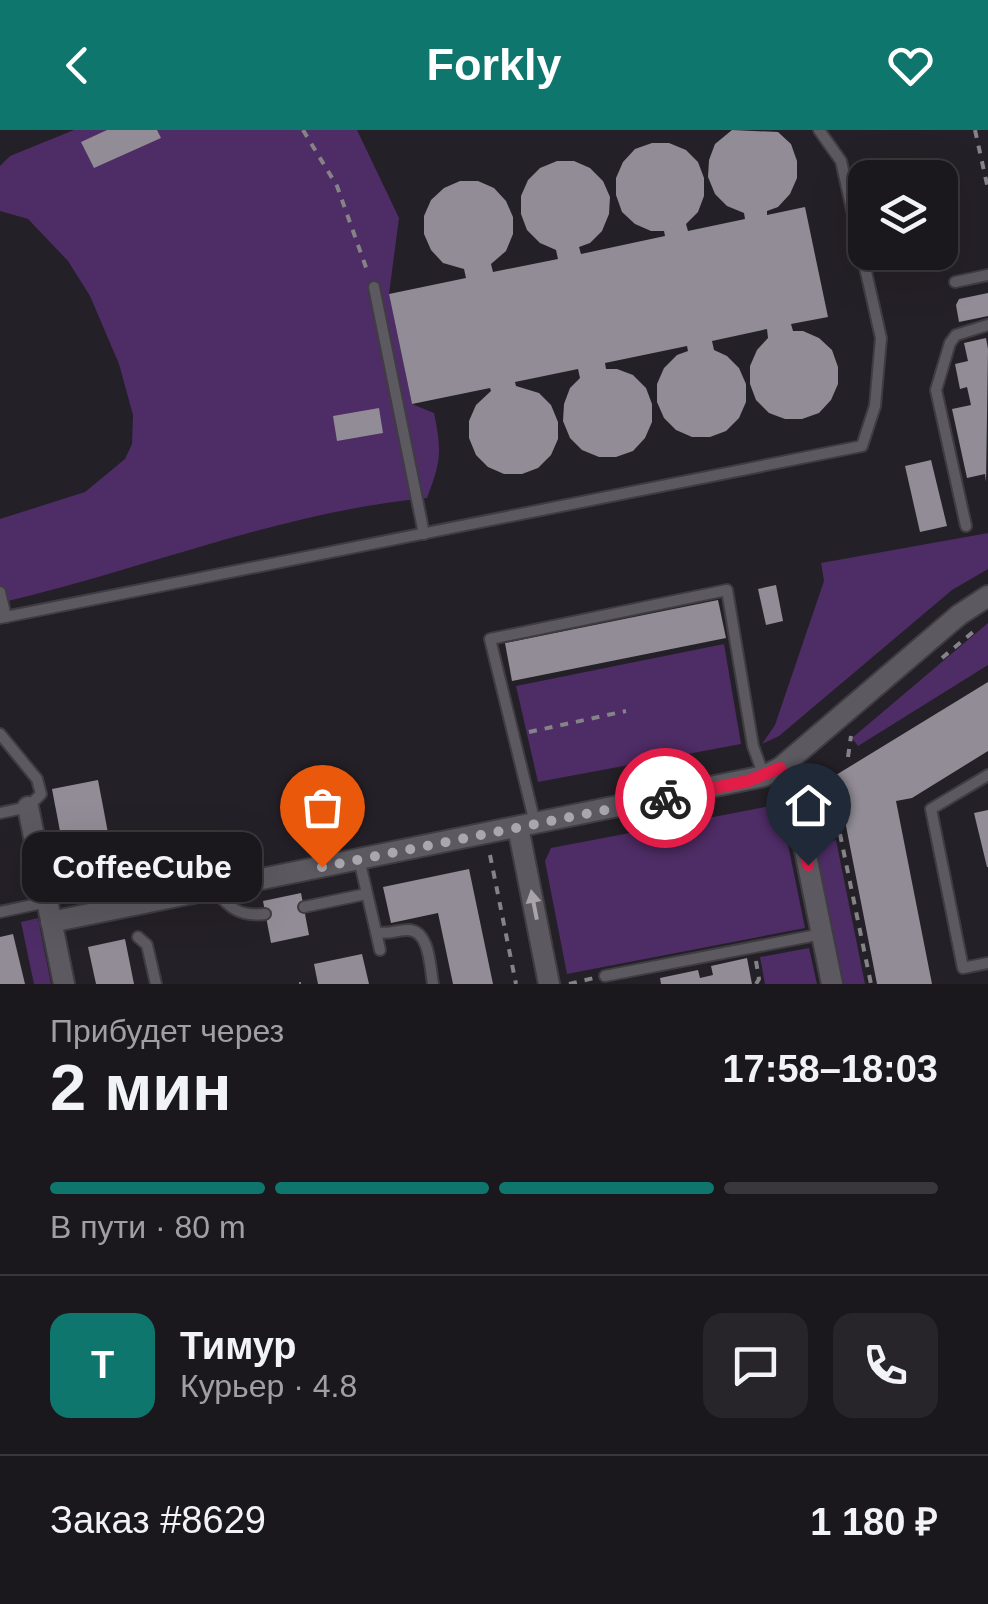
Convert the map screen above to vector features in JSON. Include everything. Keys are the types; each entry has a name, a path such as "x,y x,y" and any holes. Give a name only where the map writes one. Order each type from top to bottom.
{"street":[{"path":"49,912 212,889 772,772 959,615 988,596"},
{"path":"772,772 794,796 832,984"},
{"path":"28,807 64,984"},
{"path":"527,825 550,984"}],"lane":[{"path":"0,592 3,618 862,446 875,406 881,338 842,160 819,130"},
{"path":"955,282 988,275"},
{"path":"374,287 424,534"},
{"path":"966,526 936,390 956,334 988,324"},
{"path":"527,825 514,735 490,638 727,590 754,746 772,772"},
{"path":"0,734 38,779 41,794 28,807 0,813"},
{"path":"988,775 931,809 962,968 988,962"},
{"path":"359,860 380,950"},
{"path":"212,889 244,916 265,914"},
{"path":"304,906 366,894"},
{"path":"0,912 49,912"},
{"path":"376,932 419,932 433,984"},
{"path":"605,976 822,934"},
{"path":"138,937 147,945 156,984"}],"path":[{"path":"302,130 337,186 374,287"},
{"path":"975,130 988,190"},
{"path":"940,660 986,621"},
{"path":"514,735 626,711"},
{"path":"848,756 848,738 864,724"},
{"path":"840,834 870,984"},
{"path":"490,854 516,984"},
{"path":"754,947 759,979 756,984"},
{"path":"568,984 576,982"}],"shaded area":[{"path":"74,130 357,130 399,218 389,294 412,404 434,413 437,426 439,456 427,498 372,505 265,529 0,603 0,519 85,492 125,459 132,444 133,415 119,364 90,296 68,261 28,219 0,211 0,166 10,156"},
{"path":"988,533 988,569 952,590 779,736 762,744 775,725 824,581 821,563"},
{"path":"988,623 988,665 858,746 852,738"},
{"path":"724,644 741,744 538,782 516,686"},
{"path":"770,806 781,810 805,928 567,974 545,861 551,848"},
{"path":"836,840 865,984 844,984 815,844"},
{"path":"38,918 51,984 34,984 21,922"},
{"path":"809,948 817,984 765,984 760,957"}],"building":[{"path":"107,130 157,130 161,138 94,168 81,142"},
{"path":"732,130 778,132 791,144 797,161 797,178 790,194 767,215 805,207 828,317 791,324 793,331 819,338 832,350 838,367 838,384 819,413 785,419 769,413 756,400 750,384 750,366 768,338 767,329 712,341 714,350 739,368 746,384 746,402 739,418 726,431 710,437 692,437 676,430 664,418 657,402 657,384 664,368 677,355 688,351 687,346 605,363 606,369 633,375 646,388 652,404 652,422 645,438 633,451 616,457 599,457 582,450 570,438 563,421 564,404 570,388 580,378 578,369 515,382 516,386 539,393 551,405 558,422 558,439 551,455 538,468 522,474 504,474 488,467 476,455 469,438 469,421 490,388 412,404 389,294 466,278 464,269 443,263 424,234 424,216 431,200 444,188 460,181 478,181 494,188 506,201 513,217 513,234 506,251 491,264 493,272 558,259 556,250 540,243 527,230 521,214 521,196 528,180 540,168 557,161 574,161 590,168 603,181 610,197 609,214 602,231 579,247 581,254 665,236 664,231 651,231 635,224 622,212 616,195 616,178 623,162 635,149 652,143 669,143 686,150 698,162 704,178 704,196 698,212 686,224 688,231 745,219 744,213 727,206 715,194 708,177 715,144"},
{"path":"988,293 988,316 959,322 959,299"},
{"path":"986,338 986,482 985,474 967,478 952,409 971,405 967,387 960,389 955,364 968,361 964,343"},
{"path":"379,408 383,433 337,441 333,416"},
{"path":"931,460 947,526 920,532 905,466"},
{"path":"776,585 783,621 766,625 758,589"},
{"path":"718,600 726,638 512,681 505,643"},
{"path":"988,682 988,751 912,798 896,801 932,984 877,984 836,775"},
{"path":"98,780 112,854 66,863 52,789"},
{"path":"988,810 988,867 987,867 974,813"},
{"path":"469,869 493,984 453,984 438,913 391,923 383,887"},
{"path":"301,893 309,935 271,943 263,901"},
{"path":"13,934 25,984 0,984 0,937"},
{"path":"125,939 134,984 96,984 88,947"},
{"path":"362,954 369,984 318,984 314,964"},
{"path":"747,958 752,984 661,984 660,978 698,970 700,978 713,975 711,966"}],"way so far":[{"path":"322,867 665,798"}],"place":[{"name":"CoffeeCube","path":"322,867"}],"route":[{"path":"665,798 748,781 780,768 794,796 808,865"}]}
